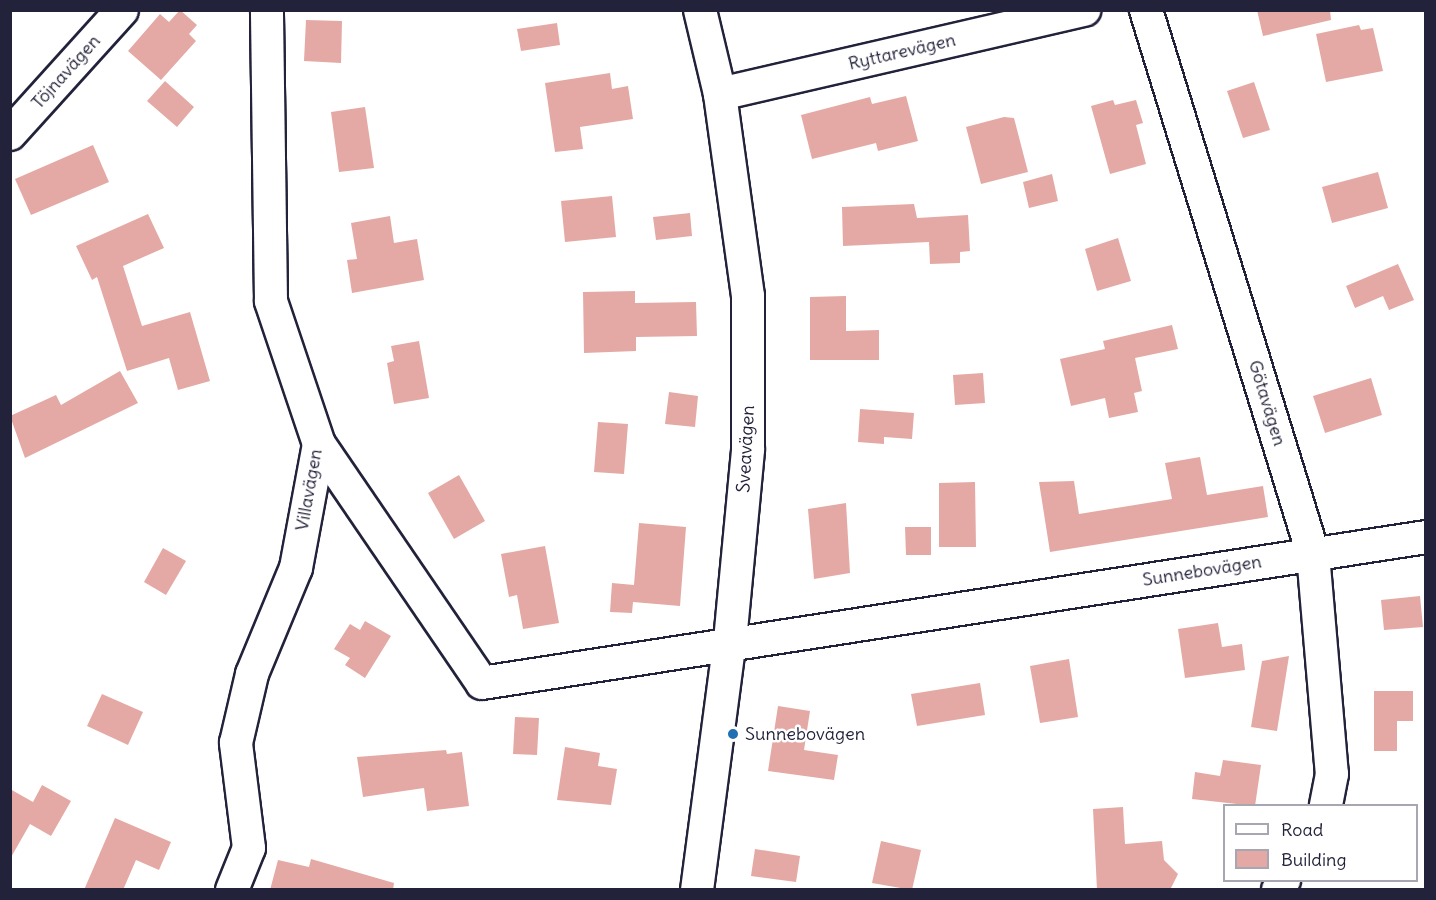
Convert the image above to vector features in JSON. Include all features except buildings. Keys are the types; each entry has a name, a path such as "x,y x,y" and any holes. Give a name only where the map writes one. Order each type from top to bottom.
{"street":[{"name":"Töjnavägen","path":"10,134 122,10"},
{"name":"Villavägen","path":"232,890 249,849 236,743 252,674 296,568 319,444 271,301 267,10"},
{"name":"Sveavägen","path":"697,890 730,641 748,449 748,296 720,94 700,10"},
{"name":"Ryttarevägen","path":"720,94 1084,10"},
{"name":"Götavägen","path":"1146,10 1313,554 1332,774 1326,804"},
{"name":"Sunnebovägen","path":"319,444 482,683 730,641 1425,537"}],"place":[{"name":"Sunnebovägen","path":"733,734"}]}
